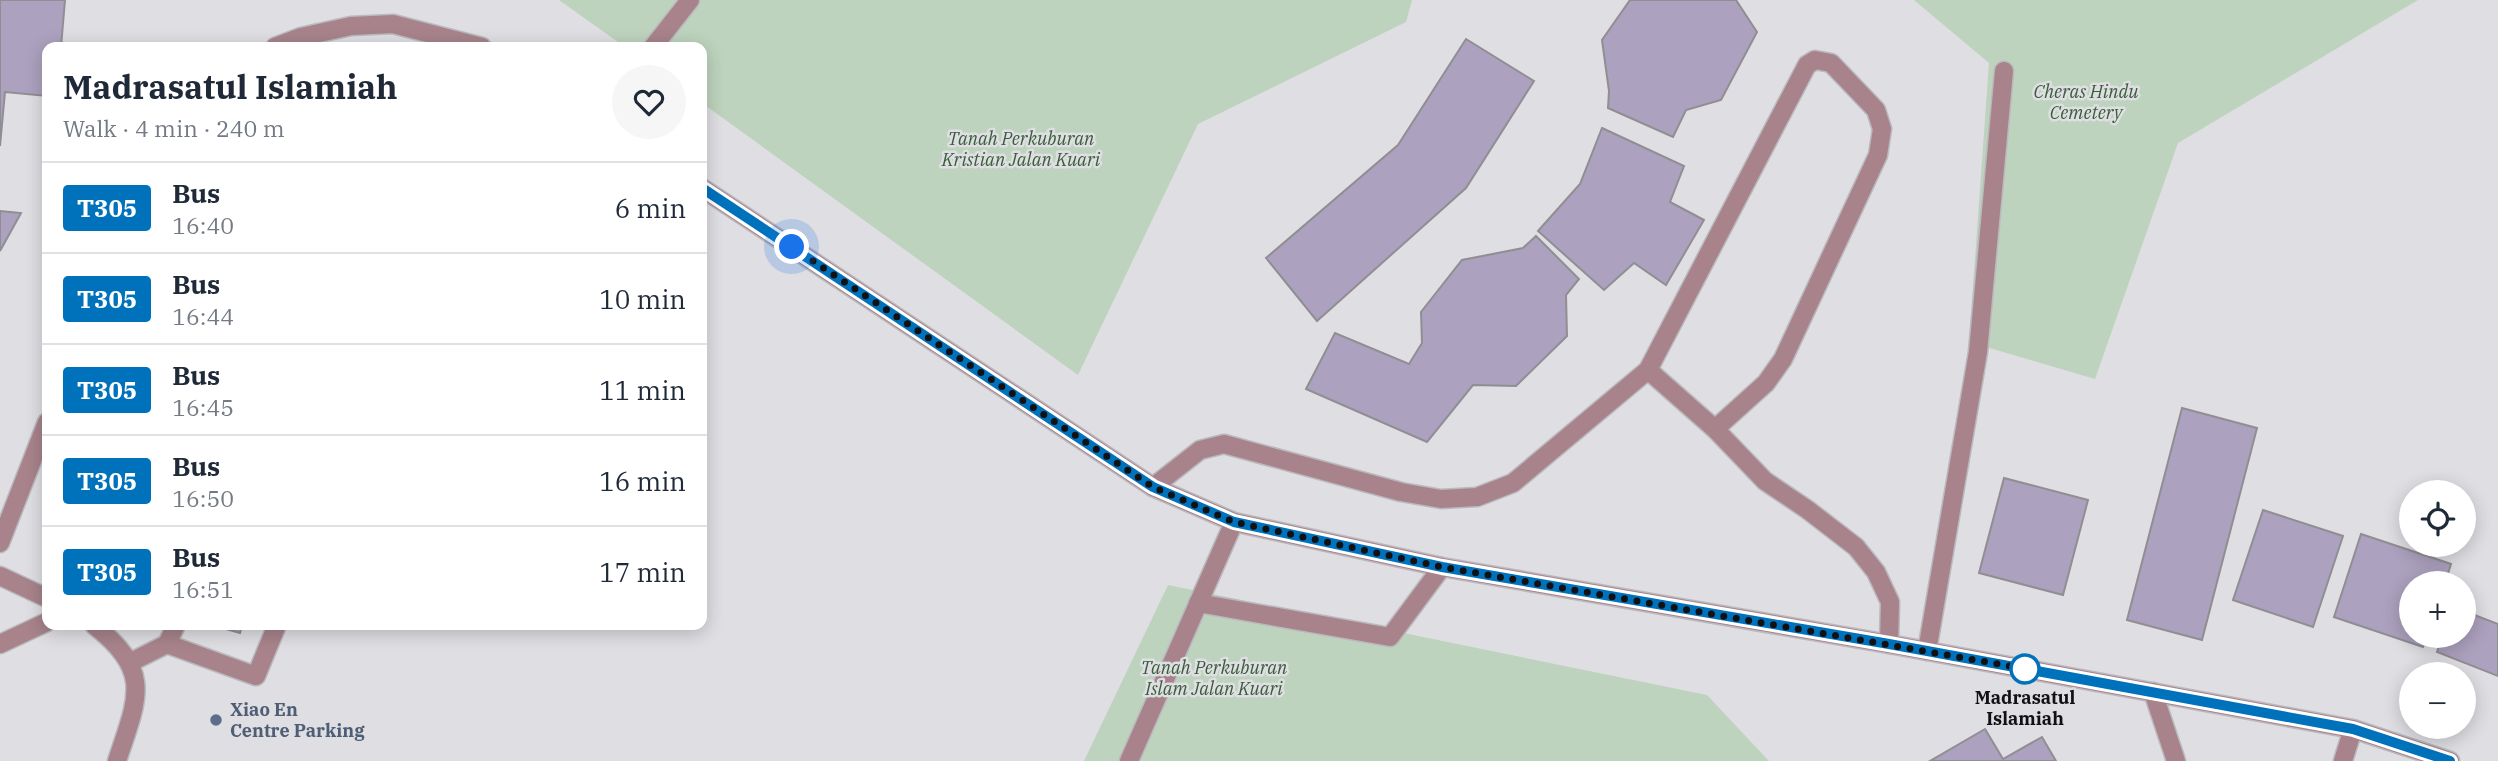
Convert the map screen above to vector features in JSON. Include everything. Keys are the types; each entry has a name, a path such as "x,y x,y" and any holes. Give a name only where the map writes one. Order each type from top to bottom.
{"street":[{"path":"657,42 690,0"},
{"path":"288,42 351,26 393,24 463,42"},
{"path":"1153,487 1200,450 1224,444 1401,492 1441,499 1477,497 1513,483 1648,370 1807,65 1815,60 1830,63 1877,110 1882,129 1878,155 1783,359 1766,383 1715,429"},
{"path":"1927,651 1978,352 2004,71"},
{"path":"707,191 1153,487 1234,522 1442,567 1889,644 2353,729 2451,761"},
{"path":"1648,370 1715,429 1765,481 1856,547 1876,572 1891,602 1889,644"},
{"path":"0,543 42,435"},
{"path":"1129,761 1234,522"},
{"path":"1198,603 1390,637 1442,567"},
{"path":"0,576 42,596"},
{"path":"0,643 42,624"},
{"path":"100,630 131,662 138,690 117,761"},
{"path":"131,662 167,644 174,630"},
{"path":"167,644 256,676 275,630"},
{"path":"2153,692 2176,761"},
{"path":"2343,761 2353,729"}],"green space":[{"name":"Tanah Perkuburan Kristian Jalan Kuari","path":"559,0 1412,0 1406,22 1198,124 1078,375 707,107 707,42 618,42"},
{"name":"Cheras Hindu Cemetery","path":"1914,0 2418,0 2178,143 2095,379 1969,342 1989,63"},
{"name":"Tanah Perkuburan Islam Jalan Kuari","path":"1168,585 1707,695 1769,761 1084,761"}],"building":[{"path":"0,0 65,0 61,42 42,42 42,96 5,92 0,146"},
{"path":"1630,0 1736,0 1757,32 1721,100 1686,110 1673,137 1608,108 1609,91 1602,40"},
{"path":"1466,39 1534,81 1466,188 1317,321 1266,258 1398,145"},
{"path":"1602,128 1684,166 1670,202 1704,220 1666,285 1634,263 1604,290 1538,231 1580,184"},
{"path":"0,211 21,213 0,251"},
{"path":"1536,236 1579,279 1566,295 1567,336 1516,386 1473,385 1427,442 1306,389 1335,333 1409,364 1422,343 1421,312 1462,260 1523,248"},
{"path":"2182,408 2257,428 2202,640 2127,620"},
{"path":"2004,478 2088,500 2063,595 1979,573"},
{"path":"2263,510 2343,536 2313,627 2233,600"},
{"path":"2361,534 2399,547 2399,557 2430,557 2451,564 2449,571 2399,571 2399,639 2334,617"},
{"path":"2476,616 2498,624 2498,676 2476,667 2476,662 2462,662 2437,652 2438,648 2476,648"},
{"path":"1985,729 2003,759 2042,737 2056,761 1930,761"}],"bus line":[{"name":"T305","path":"707,191 1153,487 1234,522 1442,567 1889,644 2353,729 2450,761"}],"place":[{"name":"Madrasatul Islamiah","path":"2025,669"},
{"name":"Xiao En Centre Parking","path":"216,720"}],"route":[{"path":"792,247 1153,487 1234,522 1442,567 2025,669"}]}
